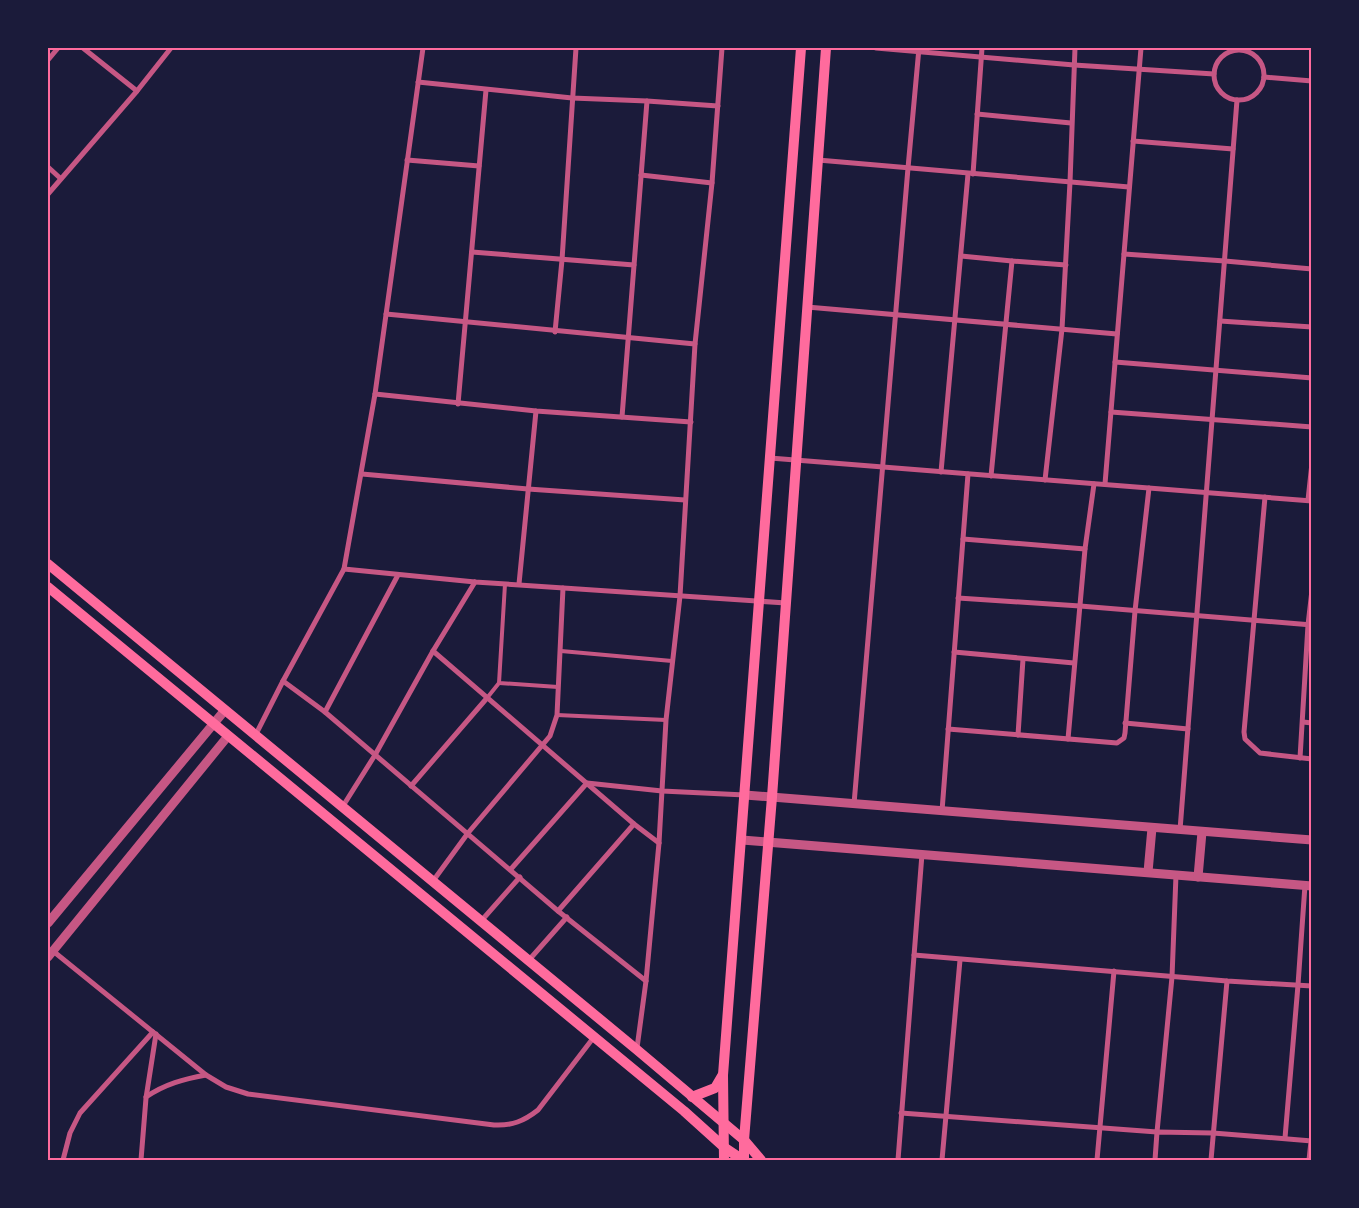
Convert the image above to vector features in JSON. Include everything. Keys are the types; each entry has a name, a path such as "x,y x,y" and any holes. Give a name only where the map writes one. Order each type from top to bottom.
{"main road":[{"path":"724,1160 723,1075 801,48"},
{"path":"744,1160 826,48"},
{"path":"48,564 482,920 744,1140 761,1160"},
{"path":"48,587 684,1111 725,1148 744,1160"},
{"path":"692,1097 715,1088 723,1075"}],"street":[{"path":"48,60 58,48"},
{"path":"84,48 137,91"},
{"path":"48,194 172,48"},
{"path":"256,734 344,569 375,394 423,48"},
{"path":"555,332 562,260 576,48"},
{"path":"636,1050 646,981 659,843 666,720 680,596 695,344 712,183 722,48"},
{"path":"876,48 919,49 1074,65 1214,74"},
{"path":"941,472 954,319 977,114 982,48"},
{"path":"1045,480 1062,329 1075,48"},
{"path":"1105,484 1141,48"},
{"path":"854,804 919,49"},
{"path":"1241,49 1249,52 1260,62 1264,77 1258,91 1245,99 1238,100 1230,98 1218,89 1214,74 1220,59 1233,51 1241,49"},
{"path":"1264,77 1312,81"},
{"path":"418,82 572,98 718,106"},
{"path":"458,404 486,90"},
{"path":"1180,830 1238,100"},
{"path":"622,417 647,101"},
{"path":"977,114 1071,123"},
{"path":"1133,141 1234,150"},
{"path":"407,160 479,166"},
{"path":"818,160 1129,187"},
{"path":"48,167 60,178"},
{"path":"641,175 712,183"},
{"path":"472,252 634,265"},
{"path":"1124,254 1312,269"},
{"path":"961,256 1066,265"},
{"path":"991,476 1012,261"},
{"path":"807,307 1117,334"},
{"path":"386,314 555,332 695,344"},
{"path":"1220,321 1312,327"},
{"path":"1115,362 1312,378"},
{"path":"375,394 536,411 691,422"},
{"path":"519,584 536,411"},
{"path":"1111,412 1312,427"},
{"path":"770,458 1310,500 1312,463"},
{"path":"362,474 528,489 685,500"},
{"path":"942,811 968,474"},
{"path":"1068,739 1085,549 1094,484"},
{"path":"948,729 1117,743 1124,738 1135,611 1149,488"},
{"path":"1265,497 1244,732 1245,739 1260,753 1312,759"},
{"path":"963,539 1085,549"},
{"path":"344,569 475,582 786,603"},
{"path":"325,712 398,575"},
{"path":"343,806 375,755 433,651 475,582"},
{"path":"433,881 468,833 542,746 554,728 557,715 563,588"},
{"path":"1300,758 1312,590"},
{"path":"958,598 1310,625"},
{"path":"433,651 542,746 659,843"},
{"path":"954,652 1074,663"},
{"path":"1018,735 1023,659"},
{"path":"283,681 325,712 558,911 646,981"},
{"path":"411,786 487,698"},
{"path":"48,923 225,710"},
{"path":"1303,722 1312,723"},
{"path":"1126,723 1188,729"},
{"path":"228,736 50,954 155,1033 206,1075 226,1087 248,1094 504,1125 522,1121 538,1110 594,1038"},
{"path":"587,782 662,791 772,797 1312,840"},
{"path":"511,869 587,782"},
{"path":"558,911 634,824"},
{"path":"1148,872 1152,828"},
{"path":"1198,876 1202,832"},
{"path":"742,840 1308,886 1285,1138"},
{"path":"898,1160 922,854"},
{"path":"1154,1160 1172,977 1176,875"},
{"path":"482,920 520,877"},
{"path":"529,960 566,917"},
{"path":"914,956 1172,977 1312,986"},
{"path":"942,1160 960,960"},
{"path":"1097,1160 1114,971"},
{"path":"1211,1160 1227,981"},
{"path":"141,1160 146,1098 155,1033"},
{"path":"63,1160 68,1138 80,1113 155,1033"},
{"path":"146,1098 159,1088 174,1082 206,1075"},
{"path":"901,1113 1157,1132 1213,1133 1285,1138 1311,1141 1309,1160"}],"lane":[{"path":"487,698 499,683 505,584"},
{"path":"560,651 672,661"},
{"path":"499,683 558,687"},
{"path":"557,715 666,720"}]}
